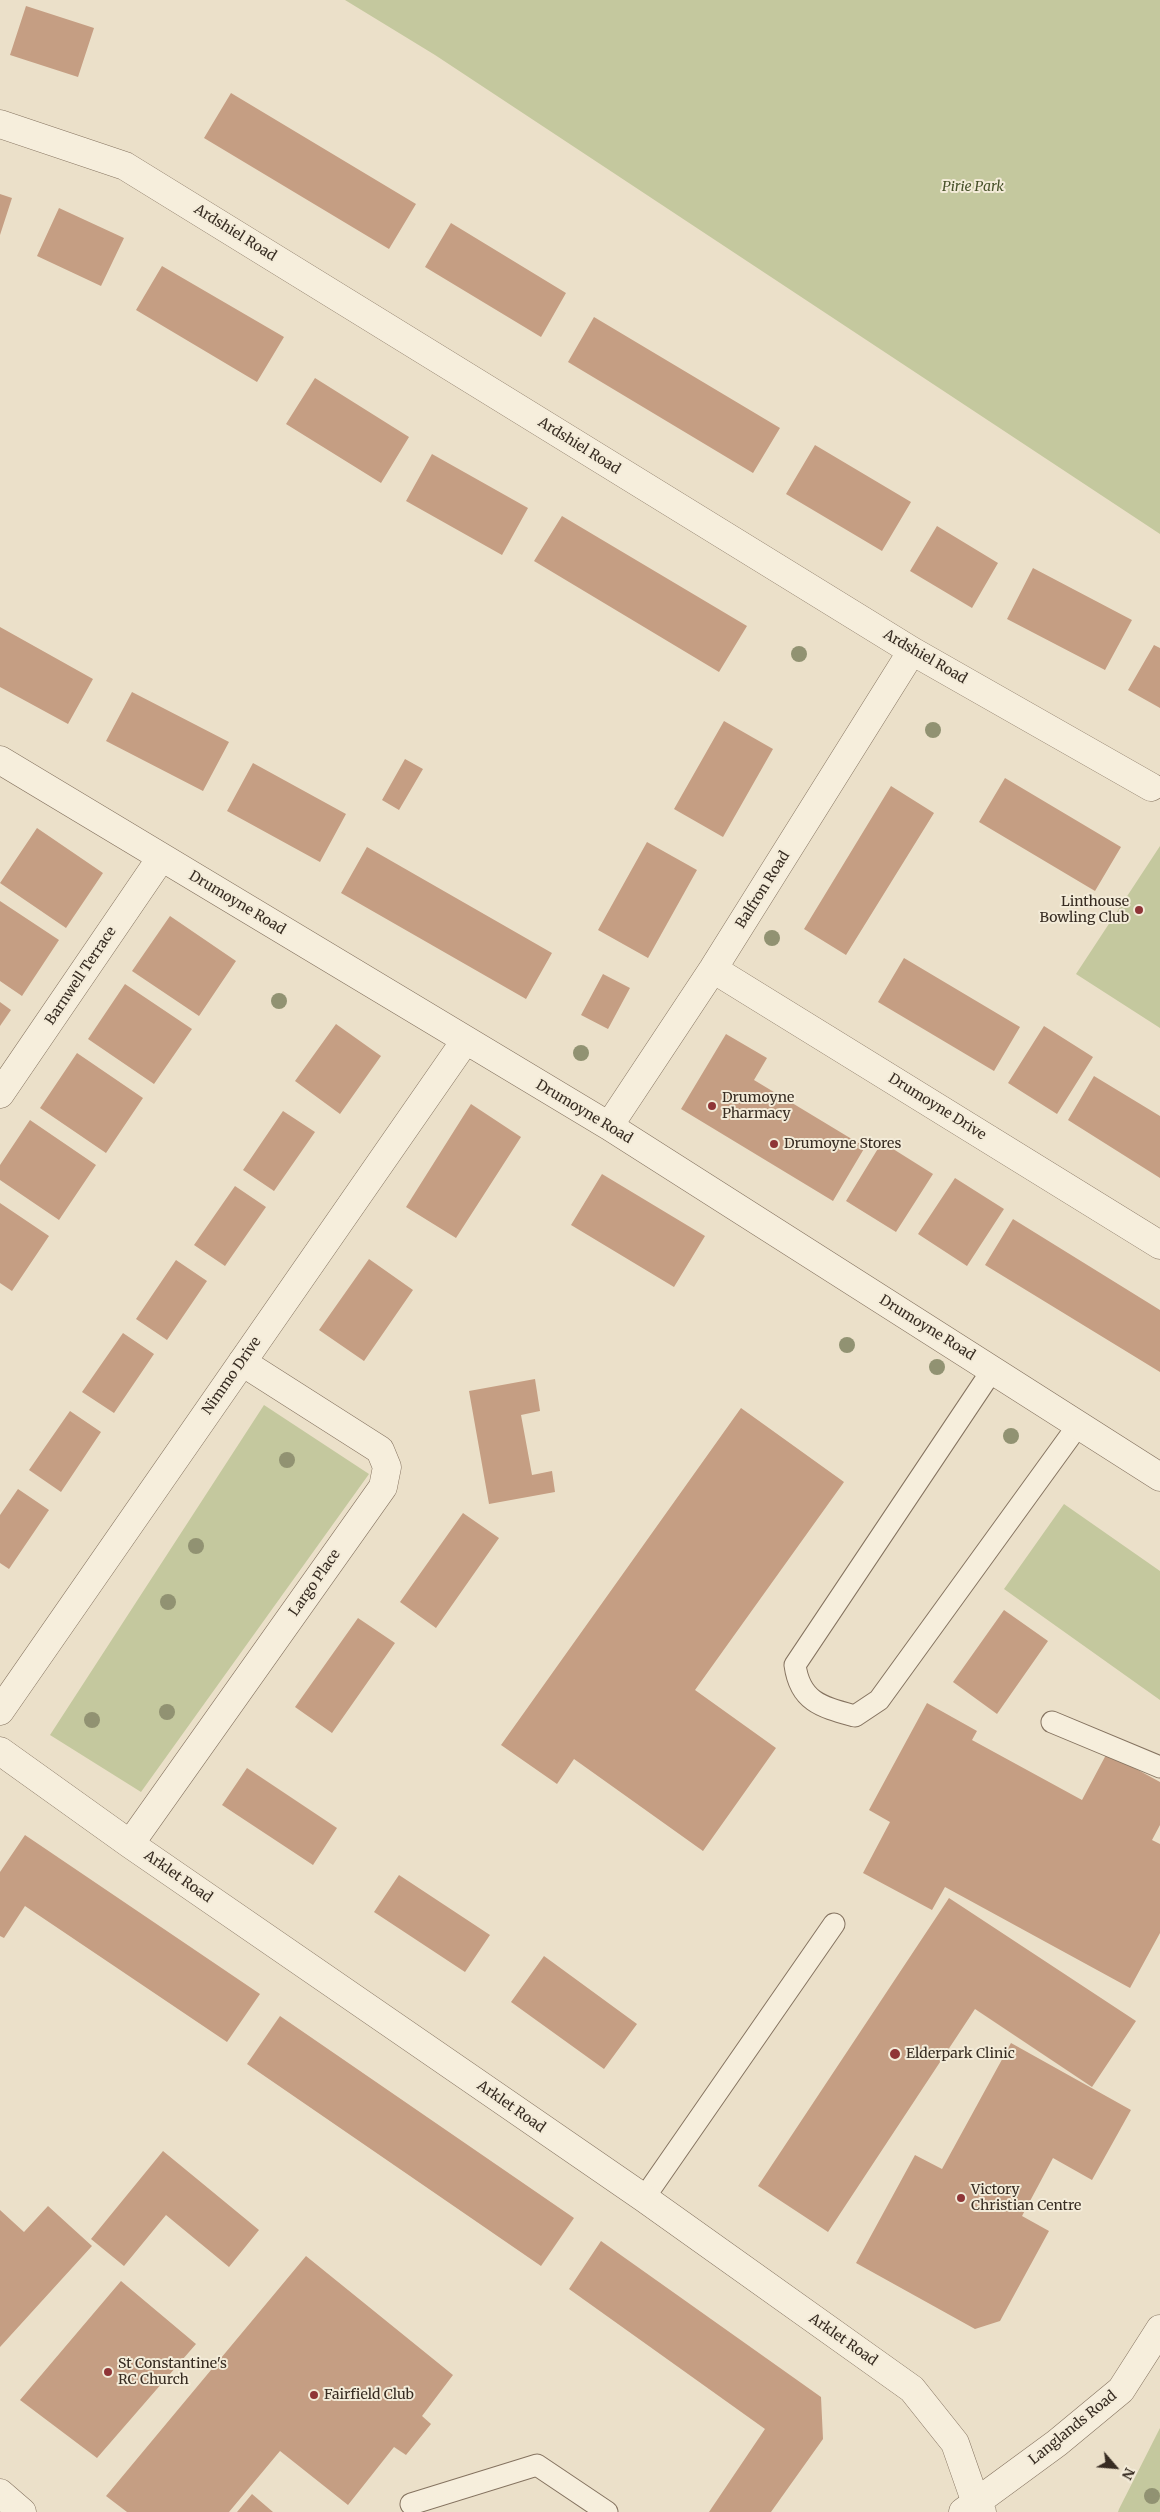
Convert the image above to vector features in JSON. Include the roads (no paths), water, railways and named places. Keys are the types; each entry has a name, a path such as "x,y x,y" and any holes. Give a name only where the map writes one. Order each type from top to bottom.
{"street":[{"name":"Ardshiel Road","path":"0,124 125,166 912,651 1151,787"},
{"name":"Balfron Road","path":"609,1126 713,969 912,651"},
{"name":"Drumoyne Road","path":"0,760 609,1126 1160,1477"},
{"name":"Barnwell Terrace","path":"0,1094 161,858"},
{"name":"Drumoyne Drive","path":"713,969 1160,1245"},
{"name":"Nimmo Drive","path":"0,1711 465,1041"},
{"name":"Largo Place","path":"130,1844 383,1487 387,1467 380,1450 242,1362"},
{"name":"Arklet Road","path":"0,1751 130,1844 644,2198 912,2389 955,2443 974,2509"},
{"name":"Langlands Road","path":"974,2509 1121,2390 1160,2329"},
{"path":"0,2493 22,2512"}],"lane":[{"path":"993,1370 795,1665 797,1681 806,1697 832,1710 855,1716 879,1700 1079,1424"},
{"path":"1052,1722 1160,1767"},
{"path":"644,2198 834,1924"},
{"path":"411,2504 537,2465 607,2512"}],"place":[{"name":"Linthouse Bowling Club","path":"1139,910"},
{"name":"Drumoyne Pharmacy","path":"712,1106"},
{"name":"Drumoyne Stores","path":"774,1144"},
{"name":"Elderpark Clinic","path":"895,2054"},
{"name":"Victory Christian Centre","path":"961,2198"},
{"name":"St Constantine's RC Church","path":"108,2372"},
{"name":"Fairfield Club","path":"314,2395"}],"park label":[{"name":"Pirie Park","path":"973,187"}]}
